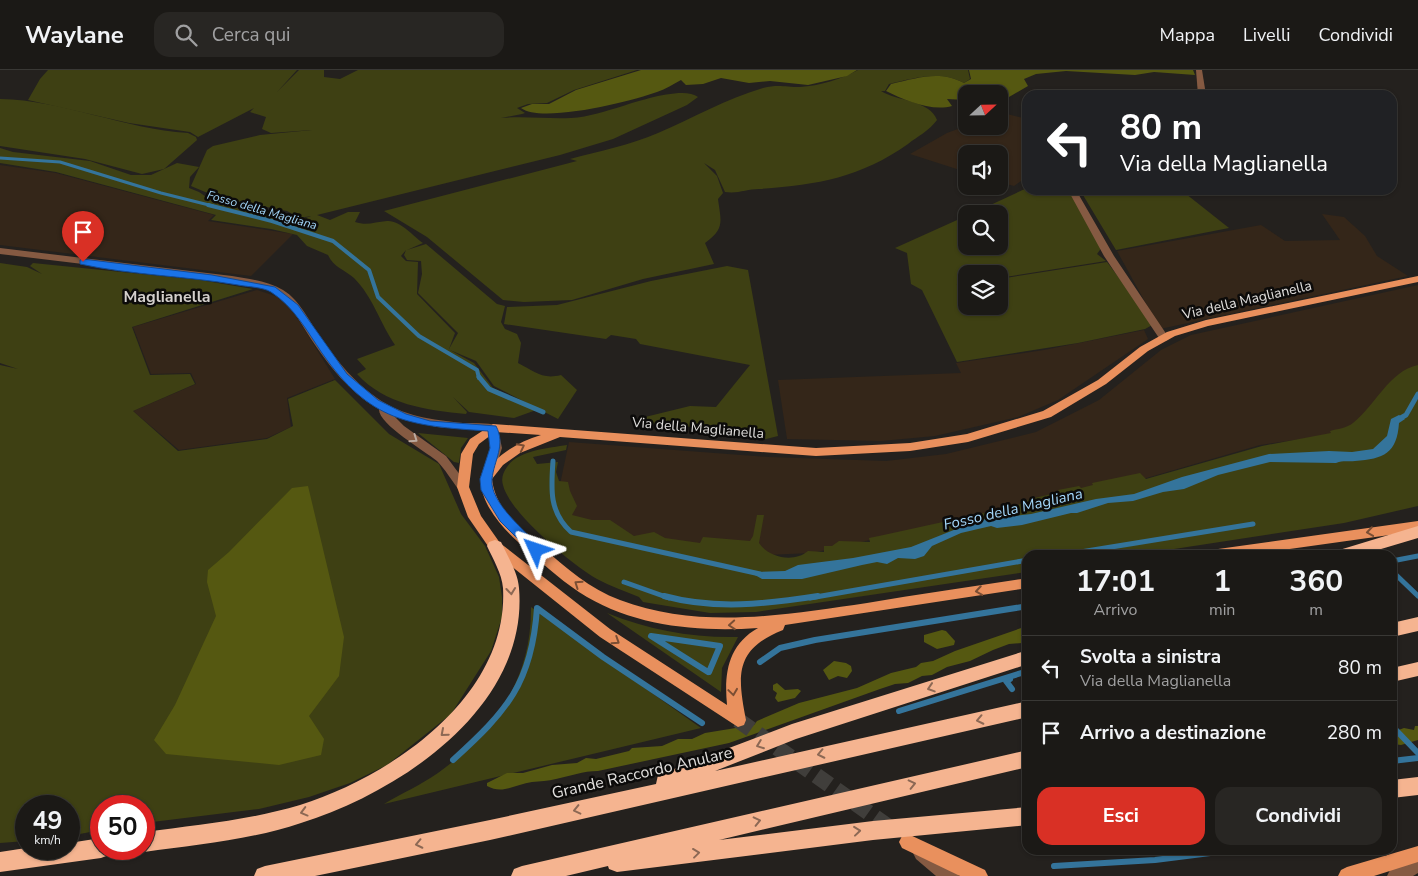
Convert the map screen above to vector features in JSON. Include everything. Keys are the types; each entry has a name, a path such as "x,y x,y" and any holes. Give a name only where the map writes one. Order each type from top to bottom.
{"highway":[{"path":"1359,550 1418,532"},
{"path":"155,840 264,823 320,808 361,790 396,770 423,751 449,728 478,696 502,651 510,623 512,598 506,568 495,546"},
{"path":"1397,629 1418,624"},
{"path":"614,801 792,732 1022,659"},
{"path":"1397,674 1418,669"},
{"name":"Grande Raccordo Anulare","path":"265,876 490,830 1022,710"},
{"path":"522,876 1022,759"},
{"path":"1397,788 1418,786"},
{"path":"544,871 850,832 1022,817"},
{"path":"0,862 90,850"}],"main road":[{"name":"Via della Maglianella","path":"493,428 816,452 890,449 933,444 968,438 1047,414 1102,382 1144,349 1164,338 1206,323 1418,279"},
{"path":"493,428 474,442 467,454 463,486 475,517 495,546 605,633 738,720 731,682 732,672 740,651 754,636 763,630 806,617"},
{"path":"572,433 524,445 506,456 486,479 489,495 515,531 577,583 615,605 666,620 726,625 806,617 1022,584"},
{"path":"1247,550 1418,526"},
{"path":"908,842 979,876"},
{"path":"1347,876 1418,854"}],"street":[{"path":"1199,70 1201,90"},
{"path":"1075,195 1109,256 1164,338"},
{"name":"Via della Maglianella","path":"0,251 212,278 272,289 295,307 343,376 363,395 402,416 429,424 493,428"},
{"path":"379,405 400,429 442,460 463,486"},
{"path":"486,479 496,448 493,428"},
{"path":"908,842 950,876"},
{"path":"1396,876 1418,864"}],"shaded area":[{"path":"48,70 297,70 277,92 299,70 324,70 324,77 340,79 358,70 637,70 574,90 547,103 528,104 517,108 525,113 501,118 578,117 597,114 672,94 683,93 698,97 687,105 613,139 560,155 317,215 330,220 348,212 360,212 355,222 367,224 392,221 397,223 423,243 407,250 426,244 497,304 505,306 501,322 505,329 517,334 521,343 518,363 543,376 561,375 577,390 558,419 539,409 514,418 469,412 453,397 467,412 466,414 422,408 380,393 368,384 357,374 366,369 357,359 395,345 361,285 336,265 328,255 307,246 297,235 211,220 216,215 56,172 0,163 0,148 13,152 90,161 131,175 151,175 177,163 199,167 190,177 189,188 212,201 243,210 282,213 296,219 303,219 311,216 300,218 287,211 217,197 191,186 207,150 213,146 260,135 312,130 271,133 262,129 266,117 250,112 254,108 198,137 190,132 129,123 28,100 40,79","holes":["406,250 404,255 407,260 421,261 422,274 418,293 458,333 449,349 455,333 417,294 418,262 406,261 401,256","450,350 476,361 494,386 536,407 493,388 474,363"]},
{"path":"641,70 857,70 847,76 808,85 770,81 749,83 721,78 703,84 686,85 681,80 645,96 588,109 547,114 521,108 532,104 549,104 576,90"},
{"path":"858,70 968,70 970,79 964,83 946,77 927,76 889,84 885,91 881,91 927,108 937,120 931,127 890,156 837,178 800,185 725,192 715,170 704,163 717,176 723,193 718,199 719,229 705,243 714,264 643,279 572,300 524,302 503,300 427,237 384,211 577,161 570,159 647,137 749,92 773,86 800,87 822,84"},
{"path":"969,70 1193,70 1195,75 1154,72 1135,75 1066,71 1036,74 1024,79 1028,86 1009,97 1008,85 958,85 958,100 947,99 952,106 944,107 918,104 886,91 891,84 928,76 946,77 964,83 971,79"},
{"path":"0,99 47,104 140,126 188,133 196,137 197,140 164,169 142,174 85,159 0,146"},
{"path":"1008,114 1022,118 1022,180 1014,186 1008,184 1008,145 958,145 958,169 910,154 958,129 958,135 1008,135"},
{"path":"0,165 56,173 214,215 208,221 293,234 251,276 0,245"},
{"path":"1022,190 1022,195 1073,195 1102,247 1097,254 1106,261 1008,277 1008,265 958,265 958,285 956,285 958,285 958,315 1008,315 1008,278 1107,262 1154,324 1145,329 1078,343 957,362 922,290 911,284 907,253 895,248 958,220 958,255 1008,255 1008,205 990,205"},
{"path":"1083,195 1187,195 1229,228 1116,250"},
{"path":"1322,214 1344,217 1365,236 1377,256 1408,276 1160,329 1117,251 1261,225 1285,241 1340,240"},
{"path":"0,263 27,267 42,274 30,266 33,263 200,280 253,289 132,327 150,375 190,374 195,384 133,411 178,451 267,439 293,426 288,399 335,380 389,434 439,464 461,514 485,546 499,577 502,597 502,617 491,651 451,714 387,765 350,783 309,797 259,809 155,822 155,795 90,795 90,832 80,834 80,795 15,795 15,842 0,843 0,365 18,369 0,363"},
{"path":"727,266 748,270 778,436 766,439 701,428 638,423 641,418 690,406 716,407 750,365 640,344 636,339 611,335 606,339 504,324 507,307 557,305 651,281"},
{"path":"1418,285 1418,366 1359,422 1337,434 1260,445 1143,479 812,553 766,555 580,528 565,518 559,489 569,442 769,457 886,461 946,454 1036,432 1099,400 1161,350 1191,335"},
{"path":"257,290 281,298 291,308 335,379 287,398 291,427 267,438 179,450 133,411 196,384 191,373 151,374 133,327"},
{"path":"1144,330 1148,339 1058,400 1018,417 935,436 881,441 787,439 778,380 961,373 956,363 1044,350"},
{"path":"1418,365 1418,506 1344,523 1168,550 1022,550 1022,573 756,612 710,613 643,602 639,597 602,582 586,572 543,537 517,509 502,483 506,469 518,457 534,451 567,445 566,450 533,457 537,464 558,462 556,472 559,481 568,482 577,506 572,515 592,520 610,520 634,536 654,532 665,538 700,543 703,537 750,541 753,536 757,515 764,515 759,543 763,548 775,555 789,558 802,555 808,551 824,552 824,546 832,546 839,541 870,542 869,538 1016,506 1030,499 1060,492 1058,490 1079,486 1081,488 1093,485 1092,483 1140,473 1146,479 1262,446 1331,433 1330,431 1351,425 1390,382 1408,369"},
{"path":"418,433 468,438 461,448 459,463 454,462"},
{"path":"308,486 344,637 339,676 309,716 324,739 321,755 279,765 166,754 154,740 175,705 216,616 207,582 208,570 229,552 292,488"},
{"path":"531,607 701,728 384,804 438,773 477,740 493,721 517,680 525,657 530,633"},
{"path":"607,613 671,632 704,636 738,637 722,668 721,692"},
{"path":"1022,628 1022,643 1009,644 970,661 947,667 932,675 922,676 908,683 895,684 880,689 729,743 504,789 487,786 487,783 507,773 523,773 552,765 577,763 586,758 596,759 629,751 632,748 662,746 678,739 692,739 705,733 754,725 757,721 799,703 857,688 891,673 916,667 921,663 933,661 955,651"},
{"path":"942,630 946,631 955,641 954,645 937,649 924,642 924,635"},
{"path":"834,661 851,666 852,671 847,678 838,676 829,680 823,670"},
{"path":"777,683 785,690 798,689 801,691 795,698 778,702 775,698 777,693 773,690 773,685"},
{"path":"1415,726 1418,726 1418,740 1397,744 1397,731 1404,728 1414,730"}],"water":[{"path":"1399,415 1405,419 1399,423 1398,433 1392,448 1381,456 1374,458 1336,463 1270,462 1218,475 1184,489 1163,492 1133,501 1108,503 1077,513 1022,525 997,528 991,526 961,533 932,546 924,556 915,559 898,558 887,564 877,562 802,579 762,579 755,575 755,572 785,571 798,565 853,558 911,547 979,520 1031,514 1096,499 1134,494 1182,477 1269,454 1329,451 1352,452 1373,449 1387,436 1391,419"}],"waterway":[{"name":"Fosso della Magliana","path":"0,158 60,162 161,193 213,206"},
{"name":"Fosso della Magliana","path":"208,205 272,221 333,241 369,270 378,297 419,336 477,370 479,378"},
{"name":"Fosso della Magliana","path":"479,377 489,389 543,412"},
{"name":"Fosso della Magliana","path":"1397,420 1406,415 1418,394"},
{"name":"Fosso della Magliana","path":"553,461 552,490 555,508 571,532 760,574"},
{"path":"1093,550 1253,524"},
{"path":"1397,560 1418,556"},
{"path":"810,598 1022,561"},
{"path":"1397,576 1418,596"},
{"path":"624,582 669,598"},
{"path":"664,596 702,603 722,604 760,603 818,596"},
{"path":"760,662 780,648 815,640 1022,607"},
{"path":"453,760 488,726 513,694 529,656 537,608 603,657 702,723"},
{"path":"708,672 651,636 720,646 709,672"},
{"path":"899,711 1022,673"},
{"path":"1010,679 1006,681 1012,689"},
{"path":"1397,731 1418,753"},
{"path":"1397,760 1418,758"},
{"path":"1054,866 1155,860 1194,855"}],"tunnel":[{"path":"738,720 893,830"}],"district":[{"name":"Maglianella","path":"167,297"}],"route":[{"path":"83,262 212,278 272,289 284,296 295,307 343,376 366,397 402,416 429,424 493,428 496,448 486,479 487,490 504,518 536,550"}]}
